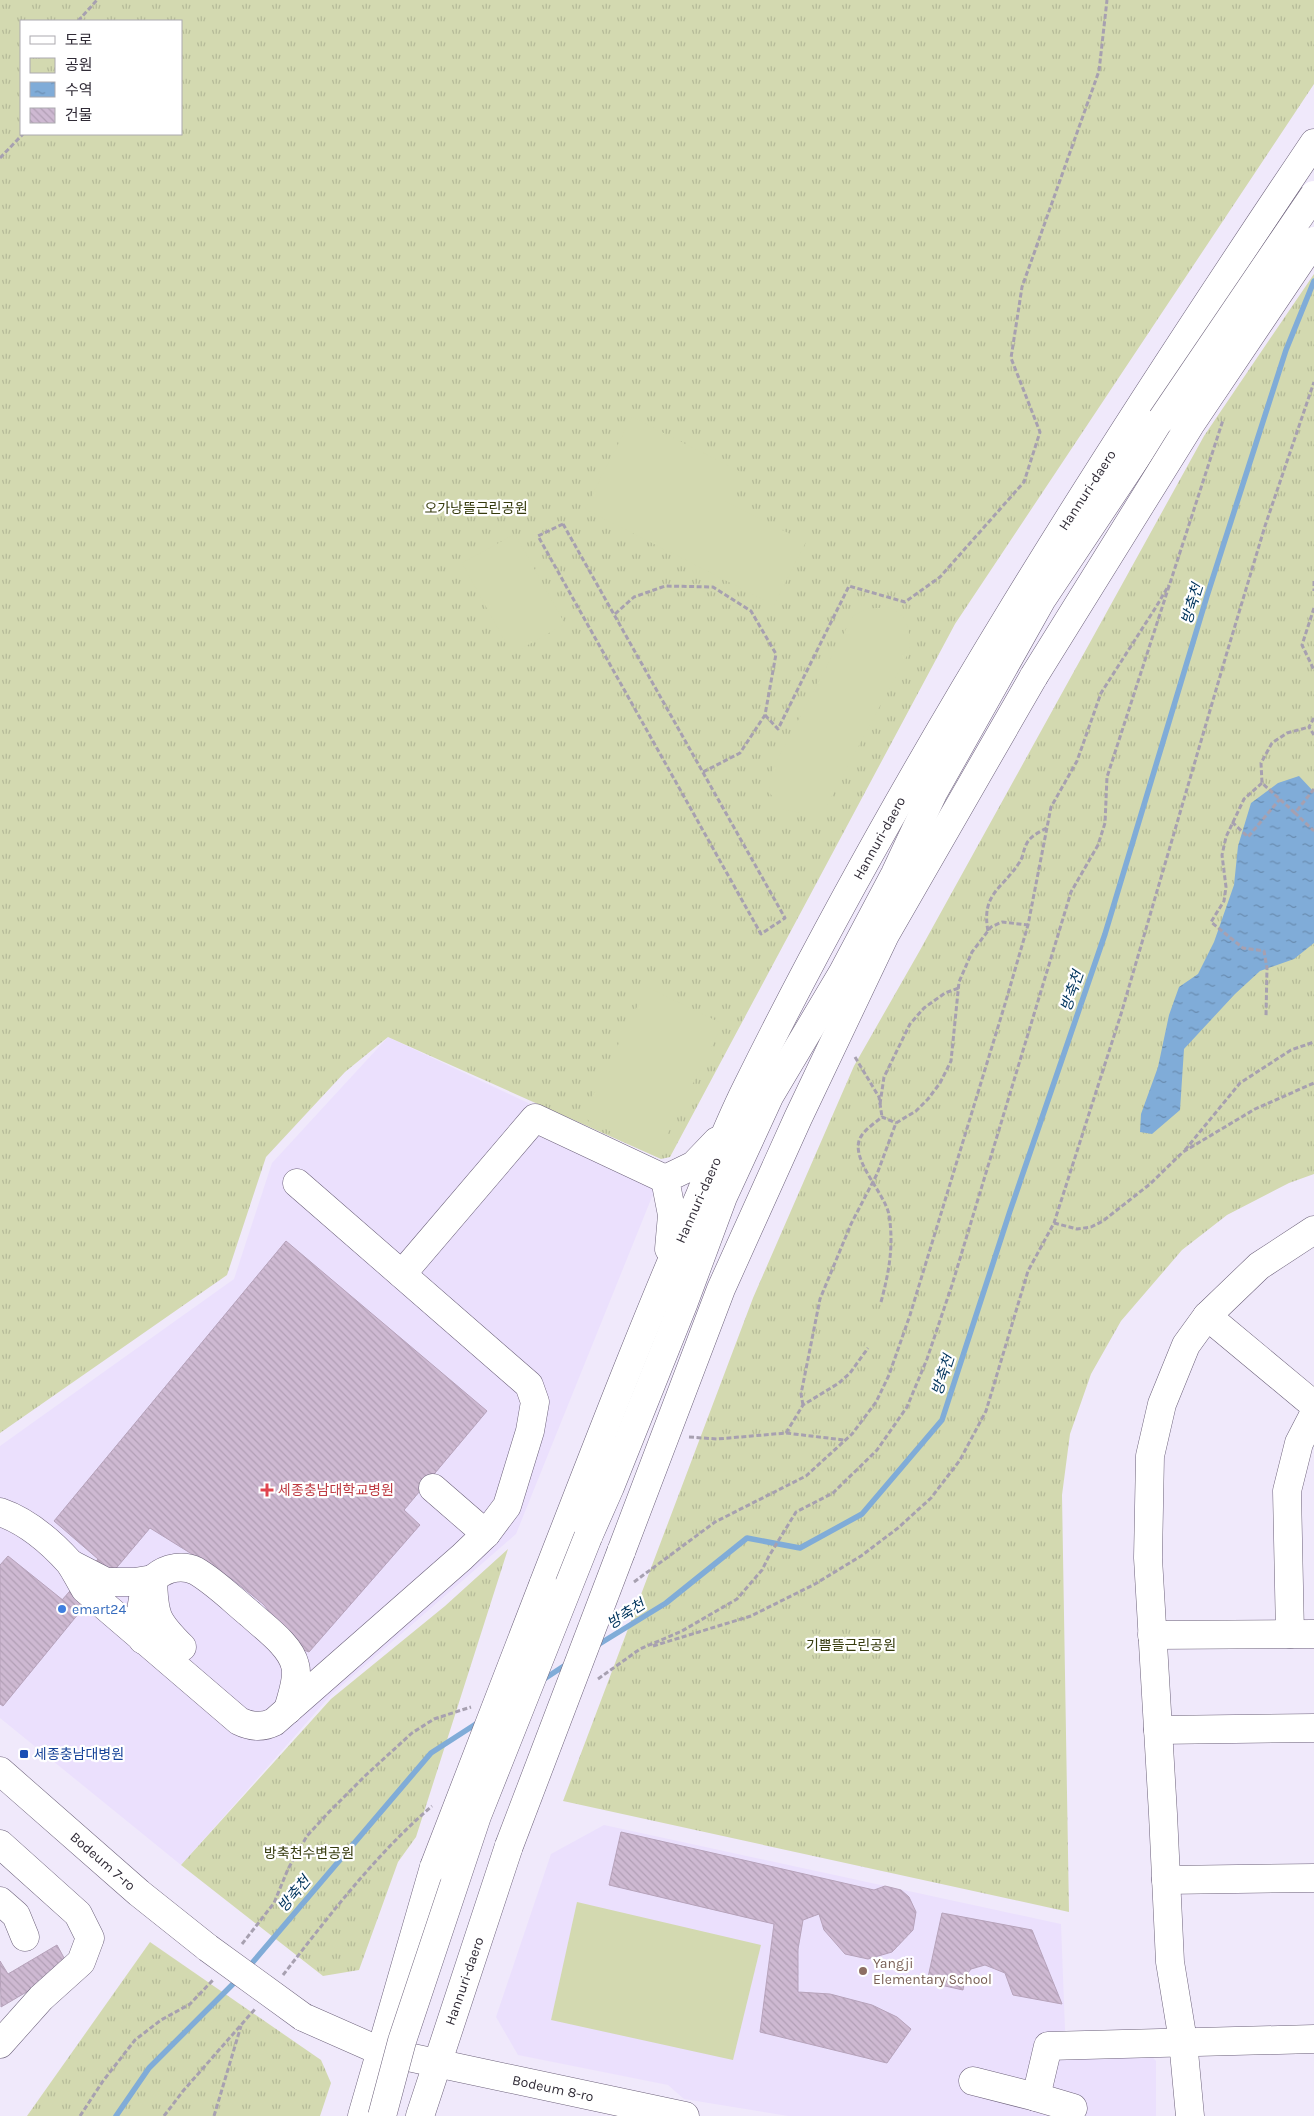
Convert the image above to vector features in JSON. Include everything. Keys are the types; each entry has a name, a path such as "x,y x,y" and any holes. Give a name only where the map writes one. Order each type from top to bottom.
{"street":[{"name":"Hannuri-daero","path":"380,2050 434,1868 543,1584 668,1268 745,1092 833,922 928,751 1048,550 1314,143"},
{"path":"382,2116 402,2040 477,1816 684,1302 722,1197 770,1095 842,974 895,874 932,793 1042,599 1314,195"},
{"name":"Hannuri-daero","path":"420,2116 429,2062 720,1288 885,935 1034,676 1190,425 1314,242"},
{"path":"402,1274 534,1118 665,1179"},
{"path":"665,1179 694,1165 728,1129"},
{"path":"665,1179 672,1215 668,1268"},
{"path":"0,1512 24,1523 46,1540 70,1564 85,1589 239,1721 248,1725 266,1726 288,1710 486,1534 507,1506 530,1431 534,1402 529,1385 297,1183"},
{"path":"1190,2116 1183,2041 1170,1962 1148,1558 1150,1456 1162,1404 1186,1345 1207,1316 1259,1266 1314,1230"},
{"path":"1207,1316 1314,1405"},
{"path":"1152,1636 1302,1634 1287,1491 1299,1443 1314,1414"},
{"path":"433,1488 486,1534"},
{"path":"70,1564 106,1582 135,1582 153,1579"},
{"path":"143,1640 140,1616 142,1598 153,1579 164,1571 178,1567 195,1570 233,1600 291,1653 306,1659 322,1657 332,1653 387,1622"},
{"path":"153,1579 153,1601 156,1617 182,1647"},
{"path":"288,1710 295,1681 296,1667 291,1653"},
{"path":"1158,1730 1314,1728"},
{"name":"Bodeum 7-ro","path":"0,1771 139,1893 208,1948 303,2018 380,2050"},
{"path":"0,1844 78,1914 90,1938 81,1962 41,1998 0,2044"},
{"path":"1166,1880 1314,1878"},
{"path":"0,1902 16,1915 25,1937"},
{"path":"1036,2097 1048,2046 1314,2039"},
{"path":"362,2116 380,2050 429,2062"},
{"name":"Bodeum 8-ro","path":"429,2062 681,2116"},
{"path":"973,2081 1073,2108"}],"path":[{"path":"79,20 98,0"},
{"path":"765,715 778,729 849,586 905,602 940,578 1024,482 1040,432 1011,358 1022,286 1099,71 1107,0"},
{"path":"0,158 22,135"},
{"path":"640,1649 751,1616 815,1584 898,1528 931,1498 960,1460 986,1411 1028,1271 1054,1223 1121,1014 1193,766 1266,526 1314,382"},
{"path":"769,1556 796,1512 833,1492 877,1450 907,1407 927,1359 952,1286 1071,892 1098,845 1103,831 1107,806 1107,778 1220,434 1224,414"},
{"path":"563,524 703,772 785,918 761,934 538,536 563,524"},
{"path":"634,1583 715,1522 806,1476 845,1440 876,1402 889,1374 946,1197 1028,925 1051,807 1077,761 1101,693 1156,607 1172,578"},
{"path":"1314,581 1314,591"},
{"path":"615,614 634,597 665,586 713,587 751,611 776,654 765,715 740,753 703,772"},
{"path":"1314,608 1302,645 1314,670"},
{"path":"1262,783 1261,764 1272,743 1287,733 1309,727 1314,718"},
{"path":"1309,727 1314,735"},
{"path":"1262,783 1314,831"},
{"path":"1262,783 1244,799 1232,822 1222,855 1226,887 1224,901 1211,922 1243,948 1264,951 1267,968 1266,1016"},
{"path":"1295,813 1314,790"},
{"path":"1232,822 1248,837 1280,798"},
{"path":"988,931 988,906 993,893 1020,862 1026,843 1034,835 1047,828"},
{"path":"803,1406 801,1394 816,1312 837,1255 872,1182 896,1123 916,1111 928,1099 940,1083 951,1061 959,988 972,952 988,931 1002,922 1028,925"},
{"path":"880,1104 884,1077 910,1024 924,1008 945,993 959,988"},
{"path":"1054,1223 1077,1229 1091,1227 1103,1221 1150,1184 1183,1152 1240,1083 1291,1050 1314,1042"},
{"path":"855,1057 878,1097 882,1117"},
{"path":"1183,1152 1255,1109 1314,1083"},
{"path":"882,1117 896,1123"},
{"path":"881,1302 892,1250 888,1214 884,1199 864,1168 859,1148 860,1137 882,1117"},
{"path":"786,1433 803,1406 839,1383 868,1348"},
{"path":"688,1436 717,1439 786,1433 845,1440"},
{"path":"238,1950 274,1903 288,1869 307,1836 327,1814 412,1733 434,1719 478,1703"},
{"path":"80,2116 102,2081 135,2040 160,2020 190,2004 214,1978"},
{"path":"214,2116 242,2023"}],"shaded area":[{"name":"세종충남대학교병원","path":"388,1037 664,1167 516,1534 331,1695 181,1865 0,1718 0,1446 234,1279 272,1163"},
{"name":"Yangji Elementary School","path":"604,1825 1061,1924 1066,2055 1146,2050 1156,2061 1156,2116 788,2116 684,2099 668,2085 518,2055 496,2017 551,1854","holes":["621,1832 874,1890 885,1886 901,1890 916,1912 913,1930 892,1952 868,1959 845,1954 824,1930 819,1914 803,1920 798,1949 798,1992 830,1994 897,2018 911,2029 887,2063 760,2032 774,1924 609,1885","942,1913 1032,1930 1061,2004 1013,1995 1005,1973 985,1965 971,1969 965,1977 963,1989 927,1981"]}],"green space":[{"name":"오가낭뜰근린공원","path":"0,0 1314,0 1314,84 955,624 670,1157 661,1159 388,1037 345,1072 266,1157 227,1275 0,1433"},
{"name":"기쁨뜰근린공원","path":"1314,274 1314,1174 1289,1183 1227,1215 1182,1250 1121,1321 1091,1374 1070,1434 1062,1495 1069,1912 563,1801 753,1298 854,1066 1204,436"},
{"path":"632,417 739,471 724,501 806,542 774,605 585,509"},
{"path":"515,534 565,624 512,654 462,563"},
{"path":"889,607 901,615 907,624 910,650 826,807 805,814 782,809 769,792 772,770 853,616 867,609"},
{"path":"647,987 723,1024 657,1155 582,1117"},
{"name":"방축천수변공원","path":"508,1549 416,1837 398,1862 359,1970 323,1976 181,1865 331,1699 445,1606"},
{"path":"577,1902 761,1945 733,2060 551,2020"},
{"path":"150,1942 321,2060 331,2083 320,2116 27,2116"}],"water":[{"path":"1299,776 1314,792 1314,943 1294,959 1260,971 1235,994 1184,1049 1180,1110 1152,1134 1140,1132 1141,1114 1158,1067 1169,1015 1179,987 1198,974 1214,942 1234,885 1238,846 1251,803 1278,783"}],"building":[{"path":"286,1241 487,1411 404,1510 420,1525 309,1652 301,1649 263,1604 232,1579 150,1528 113,1572 54,1521"},
{"path":"8,1556 79,1613 3,1706 0,1704 0,1565"},
{"path":"98,1559 113,1572 79,1613 62,1600"},
{"path":"621,1832 874,1890 885,1886 901,1890 909,1897 916,1912 913,1930 892,1952 868,1959 845,1954 824,1930 819,1914 803,1920 798,1949 798,1992 830,1994 872,2005 897,2017 911,2029 887,2063 760,2032 774,1924 609,1885"},
{"path":"942,1913 1032,1930 1062,2004 1013,1995 1005,1973 985,1965 971,1969 965,1977 963,1990 927,1982"},
{"path":"57,1945 69,1967 1,2007 0,1961 8,1974"}],"waterway":[{"name":"방축천","path":"596,1646 666,1603 747,1538 800,1548 862,1514 942,1420 1010,1211 1105,934 1207,596 1286,350 1314,281"},
{"name":"방축천","path":"541,1681 567,1664"},
{"name":"방축천","path":"247,1969 431,1753 479,1722"},
{"name":"방축천","path":"116,2116 149,2068 238,1979"}],"place":[{"name":"세종충남대학교병원","path":"267,1490"},
{"name":"emart24","path":"62,1609"},
{"name":"세종충남대병원","path":"24,1754"},
{"name":"Yangji Elementary School","path":"863,1971"}]}
